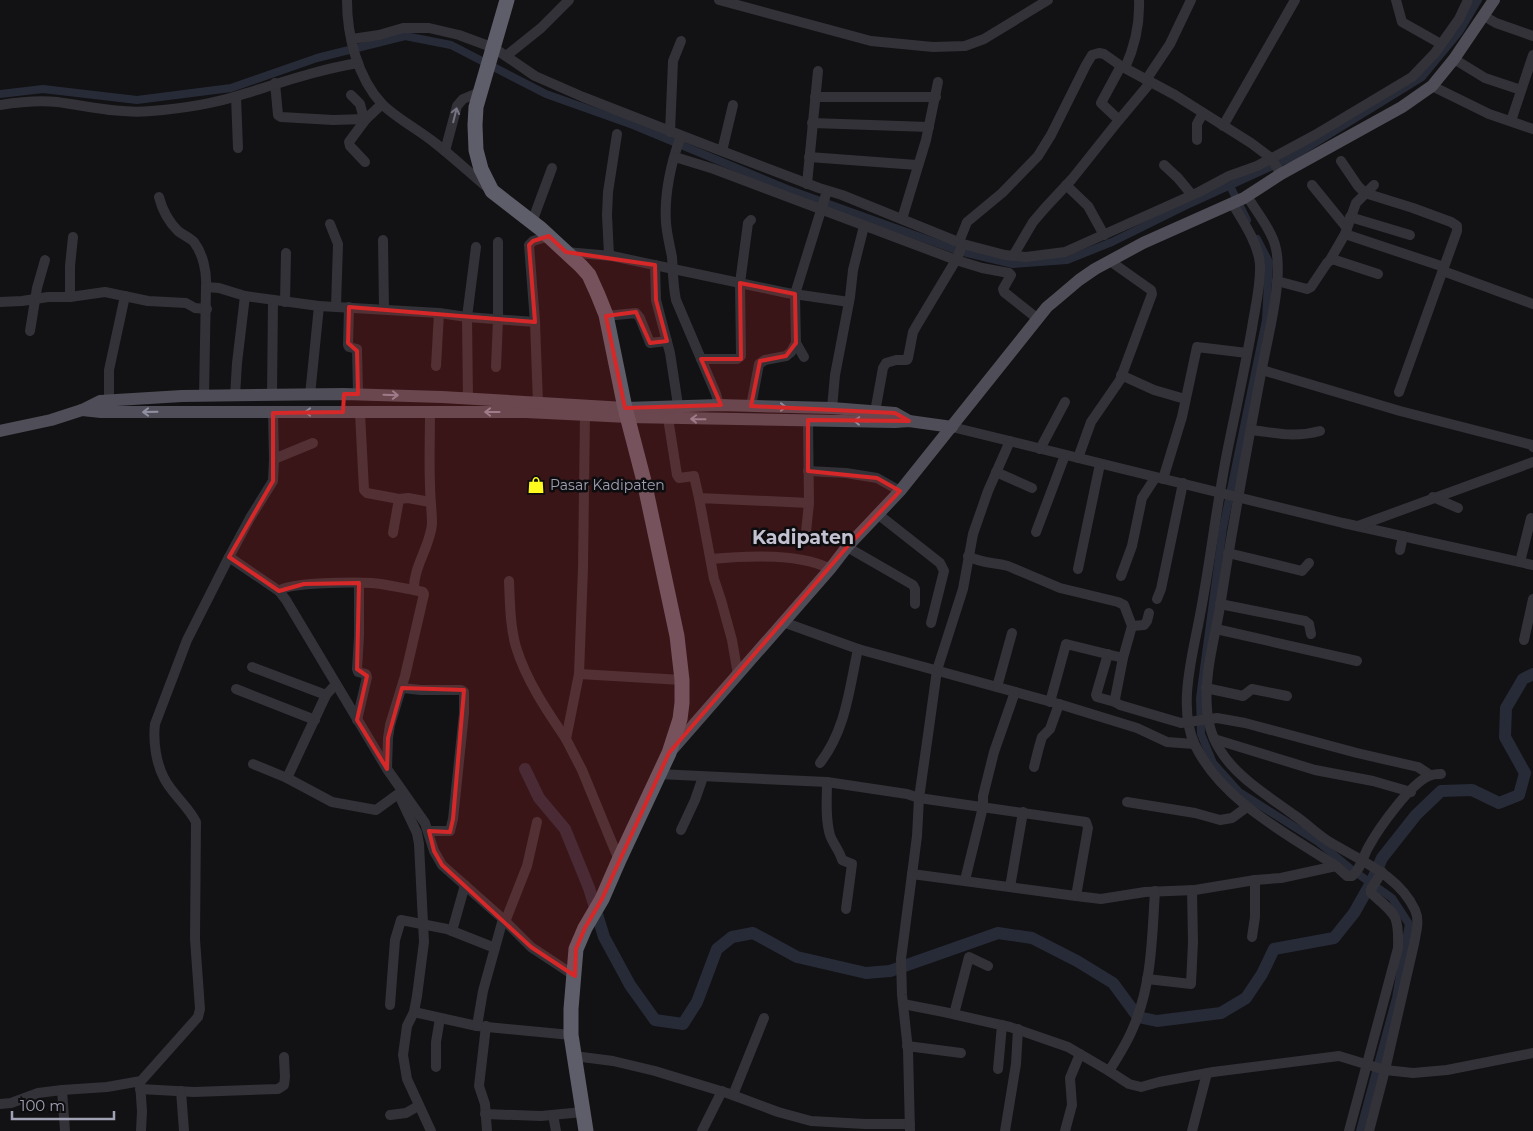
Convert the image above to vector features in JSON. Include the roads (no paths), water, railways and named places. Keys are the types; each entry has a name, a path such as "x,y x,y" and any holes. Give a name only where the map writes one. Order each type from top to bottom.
{"highway":[{"path":"507,0 497,53 482,86 476,107 476,150 481,169 492,191 549,236 566,252 589,275 598,295 606,316 677,636 682,680 680,719 669,753 602,899 584,928 576,949 575,976 570,1009 570,1035 586,1131"}],"main road":[{"path":"669,753 738,676 847,547 900,491 1047,307 1078,280 1110,261 1143,243 1239,200 1275,166 1402,107 1432,86 1494,0"},
{"path":"0,432 51,420 82,410 100,401 109,400 182,396 344,394 538,404 668,418 909,421 952,427"},
{"path":"343,412 344,394"},
{"path":"278,395 279,412"},
{"path":"182,396 182,411"},
{"path":"82,410 101,412 526,412 585,415 627,413 678,405 719,405 832,408 895,413 909,421"}],"street":[{"path":"347,0 349,22 357,60 363,74 382,104 446,151 492,191"},
{"path":"497,53 541,28 569,0"},
{"path":"719,0 871,41 933,47 965,46 984,39 1048,0"},
{"path":"1119,120 1101,104 1135,42 1138,27 1139,0"},
{"path":"1013,256 1033,222 1066,185 1148,81 1170,44 1191,0"},
{"path":"1396,0 1402,22 1441,44"},
{"path":"1223,126 1292,1"},
{"path":"1275,166 1280,156 1400,86 1412,77 1426,63 1459,19 1466,1"},
{"path":"1484,16 1496,23 1533,36"},
{"path":"353,41 403,28 429,28 458,35 497,53 535,76 680,137 722,150 827,192 842,195 902,218 959,250 982,268 1010,274 1003,290 1038,319"},
{"path":"670,132 673,61 681,41"},
{"path":"875,412 883,368 886,363 906,360 908,358 913,332 959,250 967,222 1002,194 1038,156 1051,135 1092,55 1104,54 1203,113 1275,166"},
{"path":"1510,121 1533,55"},
{"path":"1454,58 1484,78 1521,90"},
{"path":"0,104 25,101 55,102 120,111 150,112 236,97 275,83 357,60"},
{"path":"807,184 818,71"},
{"path":"902,218 929,127 938,82"},
{"path":"275,83 278,115 282,117 332,120 365,119"},
{"path":"446,151 457,106 482,86"},
{"path":"1432,86 1489,114 1533,129"},
{"path":"351,95 360,104 365,119"},
{"path":"236,97 238,148"},
{"path":"815,97 936,97"},
{"path":"365,162 350,146 349,142 365,119 382,104"},
{"path":"722,150 733,105"},
{"path":"1197,140 1197,124 1203,113"},
{"path":"812,123 929,127"},
{"path":"609,255 606,215 617,134"},
{"path":"680,137 668,186 666,204 667,234 672,256 676,300 719,405"},
{"path":"675,156 864,226 959,250 1026,257 1066,252 1192,195 1229,176 1257,166 1275,166"},
{"path":"809,157 917,165"},
{"path":"1341,161 1365,193 1455,224 1457,231 1399,392"},
{"path":"1164,165 1192,195"},
{"path":"532,222 552,168"},
{"path":"1066,185 1088,206 1104,235"},
{"path":"1312,185 1346,231 1533,304"},
{"path":"1277,281 1307,289 1310,287 1326,262 1330,260 1346,231 1356,203 1374,185"},
{"path":"804,357 796,343 795,294 827,192"},
{"path":"159,197 161,206 171,222 179,231 192,240 205,266 207,309 204,396"},
{"path":"1239,200 1276,247 1277,281 1274,310 1237,498 1206,688 1206,719 1224,757 1248,783 1326,839 1380,874 1404,893 1415,910 1418,923 1369,1131"},
{"path":"1108,654 1097,697 1181,723 1189,721 1217,718 1245,723 1418,767 1436,774 1422,780 1386,819 1368,847 1364,862 1354,875 1347,876 1336,866 1246,807 1215,775 1203,760 1194,744 1189,721 1187,700 1190,670 1254,314 1260,266 1258,253 1239,200"},
{"path":"1350,217 1410,235"},
{"path":"701,359 737,359 740,356 740,283 748,223 751,220"},
{"path":"330,224 338,244 336,306"},
{"path":"832,408 835,375 853,270 864,226"},
{"path":"538,404 535,322 529,245 533,240 549,236"},
{"path":"70,297 70,266 73,237"},
{"path":"383,240 384,309"},
{"path":"496,367 498,242"},
{"path":"468,399 467,317 476,247"},
{"path":"566,252 609,255 795,294 849,302"},
{"path":"285,302 286,253"},
{"path":"1330,260 1335,259 1378,274"},
{"path":"30,331 44,260"},
{"path":"1078,458 1091,422 1122,375 1152,294 1151,290 1110,261"},
{"path":"655,265 656,300 667,341 678,405"},
{"path":"206,287 219,288 245,296 273,301 319,306 349,306 535,322"},
{"path":"0,302 70,297 105,292 153,302 186,303 195,308 207,309"},
{"path":"109,400 109,370 125,296"},
{"path":"235,396 245,296"},
{"path":"273,301 278,395"},
{"path":"310,395 319,306"},
{"path":"349,306 348,343 349,347 357,349 358,394"},
{"path":"436,366 440,313"},
{"path":"606,316 636,313 650,342 667,341"},
{"path":"751,406 760,364 765,360 786,356 791,352 796,343"},
{"path":"1121,576 1132,546 1142,498 1159,478 1185,400 1197,347 1247,353"},
{"path":"1262,370 1400,411 1533,447"},
{"path":"1122,375 1154,390 1185,400"},
{"path":"1040,449 1065,402"},
{"path":"140,1131 142,1111 140,1085 194,1023 200,1009 195,939 196,822 164,778 158,759 154,733 155,724 187,640 232,559 250,518 273,480 279,412"},
{"path":"360,412 364,490 367,493 399,499 408,498 430,502"},
{"path":"414,590 415,579 432,524 430,502 430,412"},
{"path":"566,739 579,674 583,568 585,415"},
{"path":"668,418 677,475 680,478 694,476 714,579 732,640 738,676"},
{"path":"806,532 808,420"},
{"path":"952,427 1183,483 1237,498 1533,565"},
{"path":"1251,430 1290,436 1306,435 1320,431"},
{"path":"574,1056 613,1060 655,1071 811,1121 910,1127 901,959 912,874 918,798 937,670 963,589 973,534 996,472 1010,441"},
{"path":"274,460 313,443"},
{"path":"1036,532 1065,455"},
{"path":"1357,526 1532,460"},
{"path":"1078,569 1100,464"},
{"path":"808,471 846,473 877,478 900,491"},
{"path":"996,472 1032,488"},
{"path":"1157,599 1161,589 1183,483"},
{"path":"1433,497 1458,508"},
{"path":"698,498 808,503"},
{"path":"393,533 399,499"},
{"path":"879,515 940,563 944,571 931,623"},
{"path":"1520,562 1531,518"},
{"path":"1400,550 1403,536"},
{"path":"847,547 913,585 915,589 915,604"},
{"path":"1228,553 1302,571 1309,563"},
{"path":"710,559 743,556 772,558 802,561 823,565 830,569"},
{"path":"968,556 984,563 999,563 1008,566 1060,588 1124,605 1132,626 1115,702"},
{"path":"232,559 279,591 400,791 412,821 419,844 424,925 421,970 414,1012 407,1026 403,1055 407,1079 430,1131"},
{"path":"509,581 512,627 516,647 530,680 566,739 582,770 619,860"},
{"path":"357,720 367,676 358,672 357,669 359,636 358,583"},
{"path":"279,591 284,588 304,584 374,583 423,592 402,688 388,738 387,769"},
{"path":"1524,640 1533,599"},
{"path":"1220,604 1305,622 1309,624 1311,634"},
{"path":"1132,626 1144,625 1149,613"},
{"path":"783,622 858,649 1137,728 1167,742 1194,744"},
{"path":"1216,629 1358,661"},
{"path":"997,687 1012,634"},
{"path":"1034,767 1042,737 1050,729 1066,644 1124,658"},
{"path":"820,763 835,742 842,722 858,649"},
{"path":"252,667 326,695"},
{"path":"579,674 682,680"},
{"path":"287,778 326,695 336,684"},
{"path":"402,688 461,690 464,692 464,713 453,819 450,831 429,831"},
{"path":"1206,688 1243,696 1252,689 1287,696"},
{"path":"236,689 315,720"},
{"path":"964,880 983,807 983,796 994,752 1015,692"},
{"path":"1214,739 1316,770 1373,781 1410,792"},
{"path":"253,764 287,778 332,802 369,809 378,809 400,791"},
{"path":"658,774 827,782 907,794 918,798 1086,822 1076,896"},
{"path":"681,830 704,777"},
{"path":"827,782 827,814 830,834 840,851 842,860 852,864 846,909"},
{"path":"400,791 417,810 429,831 434,851 442,865 504,920 531,947 575,976"},
{"path":"1127,802 1194,813 1220,820 1232,818 1246,807"},
{"path":"412,821 417,810"},
{"path":"1010,887 1023,812"},
{"path":"488,1131 485,1104 479,1086 483,991 504,920 527,866 537,822"},
{"path":"912,874 1101,899 1155,891 1192,890 1281,878 1336,866"},
{"path":"1349,1131 1398,948 1398,926 1395,915 1371,893 1371,889 1380,874"},
{"path":"1252,937 1256,917 1255,880"},
{"path":"452,931 464,885"},
{"path":"1147,979 1191,984 1193,942 1192,890"},
{"path":"1109,1071 1121,1054 1141,1006 1152,940 1155,891"},
{"path":"390,1005 395,940 399,922 402,920 452,931 495,948"},
{"path":"954,1014 969,957 988,966"},
{"path":"903,1004 1018,1029 1068,1047 1129,1084 1141,1087 1208,1072 1339,1056 1383,1070 1413,1073 1447,1070 1533,1053"},
{"path":"414,1012 482,1026 570,1035"},
{"path":"436,1067 436,1042 440,1018"},
{"path":"733,1095 764,1018"},
{"path":"998,1069 1002,1025"},
{"path":"1005,1131 1016,1064 1018,1029"},
{"path":"907,1046 961,1053"},
{"path":"1065,1131 1072,1105 1070,1078 1080,1054"},
{"path":"0,1104 12,1104 38,1093 140,1085 181,1091 278,1088 284,1085 284,1057"},
{"path":"1192,1131 1208,1072"},
{"path":"62,1090 65,1131"},
{"path":"181,1091 184,1131"},
{"path":"702,1131 722,1091"},
{"path":"390,1115 403,1114 418,1106"},
{"path":"485,1114 553,1115 583,1112"},
{"path":"553,1115 556,1131"}],"waterway":[{"path":"0,94 43,89 137,100 231,88 317,58 405,36 451,45 546,94 633,125 787,189 959,251 1013,264 1067,260 1112,242 1191,203 1292,157 1422,77 1459,32 1478,0"},
{"path":"1230,186 1247,220"},
{"path":"1257,239 1269,262 1266,320 1223,528 1200,698 1201,734 1213,763 1239,792 1317,841 1351,869 1392,898 1409,924 1396,998 1360,1131"},
{"path":"525,769 539,798 565,829 589,888 604,937 630,985 655,1020 683,1024 697,1002 717,949 732,937 753,933 797,957 866,973 890,971 998,933 1032,938 1077,961 1113,983 1138,1017 1157,1021 1221,1013 1246,998 1262,974 1274,949 1334,938 1354,913 1371,883 1382,858 1416,815 1441,791 1472,790 1499,803 1519,795 1525,773 1505,737 1506,708 1523,679 1533,674"}],"place":[{"name":"Pasar Kadipaten","path":"536,485"}],"district":[{"name":"Kadipaten","path":"803,537"}]}
